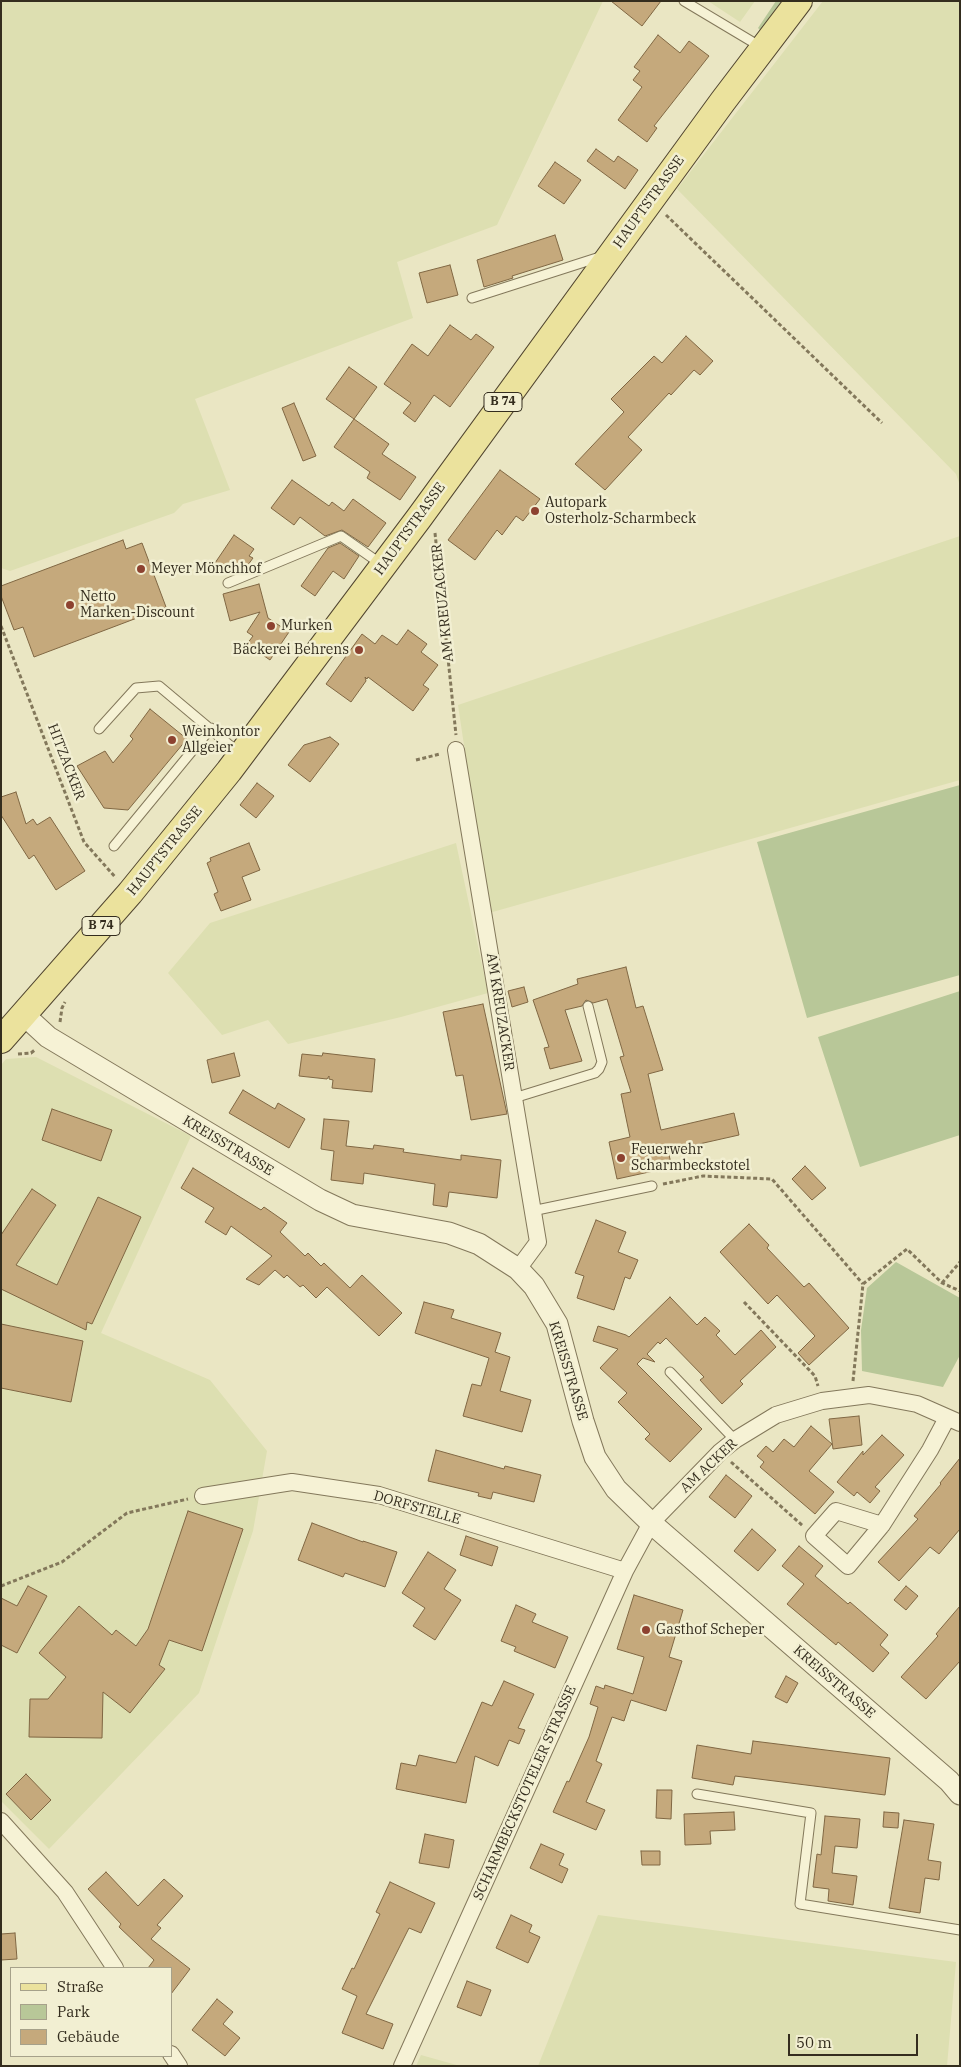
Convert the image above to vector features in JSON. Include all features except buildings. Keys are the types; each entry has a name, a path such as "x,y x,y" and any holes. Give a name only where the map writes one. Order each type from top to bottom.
{"main road":[{"name":"HAUPTSTRASSE","path":"8,1047 23,1014 130,894 241,755 432,500 799,1"}],"street":[{"name":"AM KREUZACKER","path":"456,750 538,1242 518,1269"},
{"name":"KREISSTRASSE","path":"23,1014 48,1037 320,1200 352,1215 449,1233 479,1244 518,1269 534,1286 557,1324 582,1421 595,1457 616,1489 651,1523 949,1781 960,1794"},
{"name":"AM ACKER","path":"651,1523 720,1452 735,1440 776,1415 822,1401 852,1396 869,1396 917,1404 953,1421 930,1450 882,1524 848,1566 814,1536"},
{"name":"DORFSTELLE","path":"203,1496 292,1482 379,1495 625,1571"},
{"path":"814,1536 836,1511 882,1524"},
{"name":"SCHARMBECKSTOTELER STRASSE","path":"402,2066 625,1571 651,1523"},
{"path":"1,1821 64,1892 114,1967"},
{"path":"172,2056 179,2066"}],"lane":[{"path":"684,1 764,48"},
{"path":"472,298 612,253"},
{"path":"228,583 340,536 383,566"},
{"path":"99,729 136,688 159,686 241,755"},
{"path":"114,846 211,728"},
{"path":"514,1098 594,1073 599,1069 602,1062 588,1006"},
{"path":"532,1211 652,1186"},
{"path":"670,1372 735,1440"},
{"path":"697,1794 811,1813 800,1904 960,1930"}],"path":[{"path":"650,202 882,423"},
{"name":"AM KREUZACKER","path":"432,500 456,750"},
{"name":"HITZACKER","path":"1,626 84,842 130,894"},
{"path":"416,760 456,750"},
{"path":"8,1047 31,1053 48,1037"},
{"path":"652,1186 703,1176 772,1179 863,1284"},
{"path":"852,1396 863,1284 907,1249 942,1282 960,1291"},
{"path":"942,1282 960,1262"},
{"path":"744,1302 816,1376 822,1401"},
{"path":"720,1452 814,1536"},
{"path":"1,1586 62,1562 127,1513 203,1496"}],"green space":[{"path":"1,1 603,1 497,225 397,262 413,318 195,399 230,490 183,504 174,513 10,571 1,568"},
{"path":"708,1 755,1 740,22"},
{"path":"776,1 785,1 760,30 758,28"},
{"path":"823,1 960,1 960,486 956,474 677,189"},
{"path":"960,536 960,780 489,913 458,705"},
{"path":"960,785 960,975 807,1018 757,842"},
{"path":"456,843 488,993 401,1017 288,1044 268,1020 222,1035 168,973 210,923"},
{"path":"960,991 960,1135 860,1167 818,1037"},
{"path":"36,1057 191,1136 101,1333 210,1380 267,1451 253,1531 199,1693 49,1849 1,1801 1,1065 6,1059"},
{"path":"896,1262 960,1298 960,1355 943,1387 862,1371 861,1330 867,1288"},
{"path":"598,1915 956,1962 947,2066 538,2066"},
{"path":"421,2055 460,2066 416,2066"}],"place":[{"name":"Autopark Osterholz-Scharmbeck","path":"535,511"},
{"name":"Meyer Mönchhof","path":"141,569"},
{"name":"Netto Marken-Discount","path":"70,605"},
{"name":"Murken","path":"271,626"},
{"name":"Bäckerei Behrens","path":"359,650"},
{"name":"Weinkontor Allgeier","path":"172,740"},
{"name":"Feuerwehr Scharmbeckstotel","path":"621,1158"},
{"name":"Gasthof Scheper","path":"646,1630"}]}
